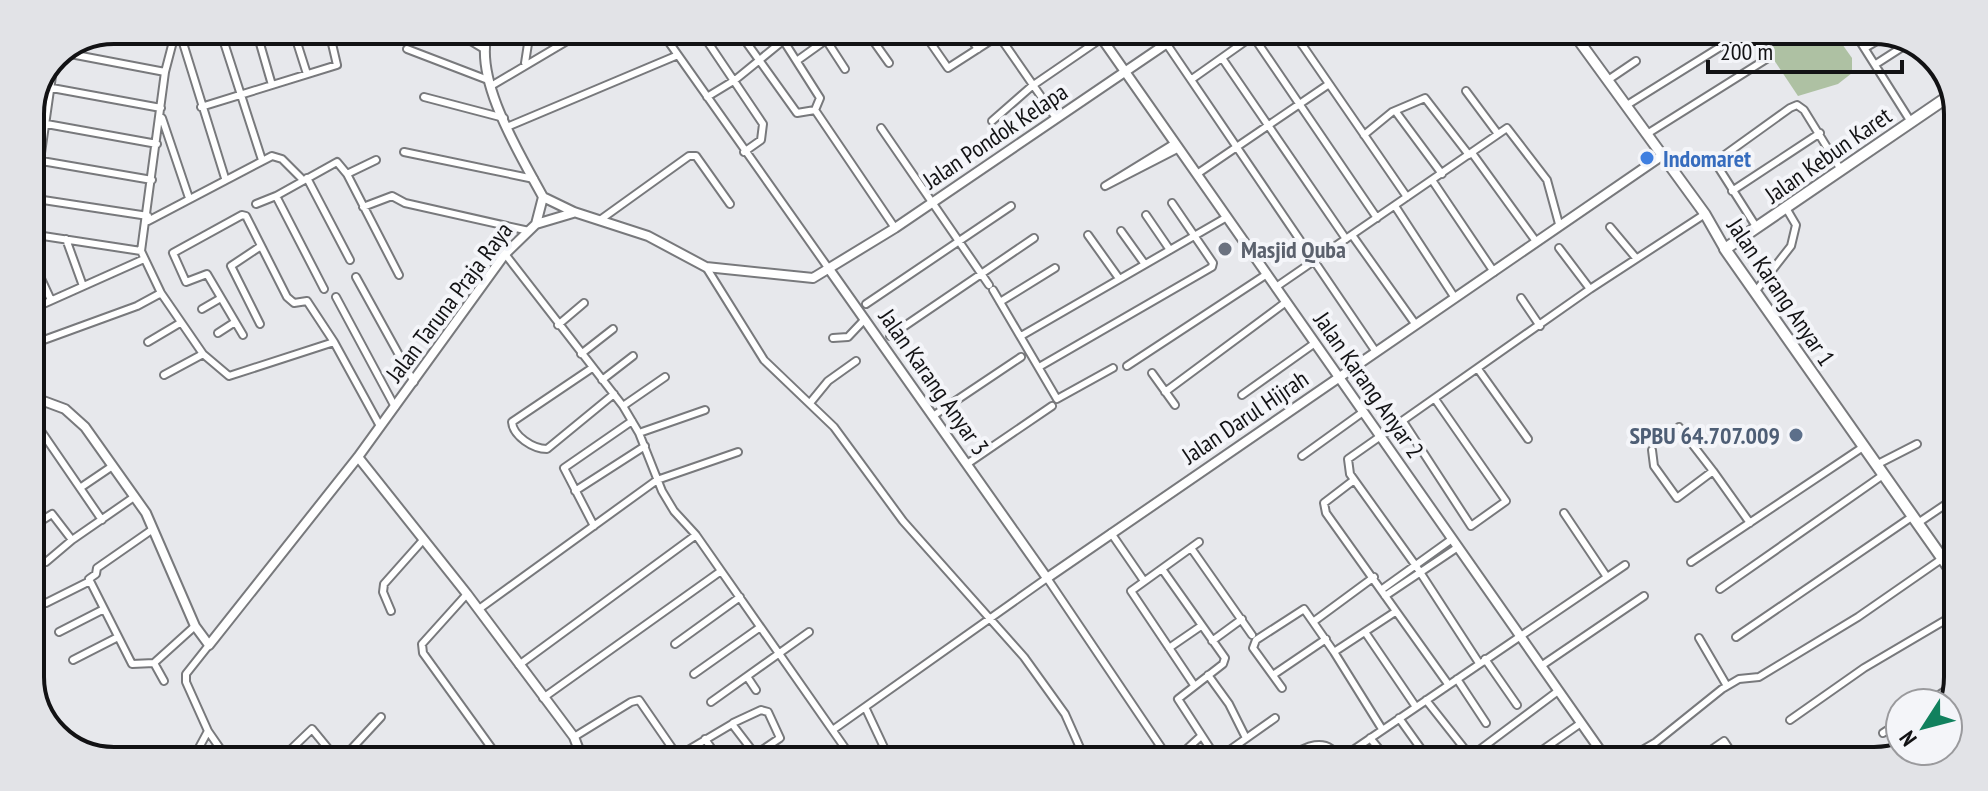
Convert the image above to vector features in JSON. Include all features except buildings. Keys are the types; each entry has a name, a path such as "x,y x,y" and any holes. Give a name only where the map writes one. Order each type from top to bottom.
{"main road":[{"name":"Jalan Karang Anyar 1","path":"1581,44 1705,214 1725,249 1943,558"},
{"name":"Jalan Kebun Karet","path":"1725,249 1943,100"}],"street":[{"path":"173,44 165,72 148,218 141,251 161,293 203,354 229,376 334,342"},
{"path":"181,44 225,178"},
{"path":"224,44 262,160"},
{"path":"260,44 272,85"},
{"path":"297,44 307,74"},
{"path":"201,107 338,64 333,44"},
{"path":"476,44 484,49"},
{"path":"485,44 490,83 543,197 574,212 648,236 706,267 809,278 829,269"},
{"path":"525,63 528,44"},
{"path":"490,83 562,44"},
{"name":"Jalan Karang Anyar 3","path":"670,44 1047,578 1161,747"},
{"path":"710,44 735,80 764,131 761,140 744,152"},
{"path":"748,44 797,113 815,110"},
{"path":"707,97 735,80 779,44"},
{"path":"787,44 820,98 815,110"},
{"path":"798,60 819,44"},
{"path":"828,44 845,69"},
{"path":"876,44 889,63"},
{"path":"931,44 948,68 986,44"},
{"path":"974,44 978,49"},
{"path":"1007,44 1056,118"},
{"path":"992,121 1032,86 1089,44"},
{"name":"Jalan Karang Anyar 2","path":"1106,44 1598,747"},
{"name":"Jalan Pondok Kelapa","path":"829,269 895,228 1165,44"},
{"path":"1167,44 1376,352"},
{"path":"1192,79 1241,44"},
{"path":"1261,44 1377,218"},
{"path":"1627,105 1725,44"},
{"path":"1862,44 1911,122"},
{"path":"1865,48 1872,44"},
{"path":"1302,45 1407,197"},
{"path":"407,49 490,83"},
{"path":"1876,64 1899,49"},
{"path":"76,55 165,72"},
{"path":"424,97 506,123 678,55"},
{"path":"1222,58 1349,237 1416,325"},
{"path":"1647,134 1768,58"},
{"path":"1608,80 1636,61"},
{"path":"1197,174 1329,84"},
{"path":"44,131 50,87 161,111"},
{"path":"1466,91 1498,134"},
{"path":"1364,135 1420,98 1428,99 1535,240"},
{"path":"1757,228 1715,162 1790,108 1800,107 1820,133 1841,170"},
{"path":"815,110 895,228"},
{"path":"161,111 189,198"},
{"path":"1396,112 1442,174"},
{"path":"45,124 157,144"},
{"path":"881,128 991,287 1057,399 1113,368"},
{"path":"1276,287 1510,128 1543,174 1559,224"},
{"path":"1732,191 1820,133"},
{"path":"1177,145 1105,186 1177,145"},
{"path":"404,152 534,179"},
{"name":"Jalan Darul Hijrah","path":"1047,578 1663,155"},
{"path":"44,200 148,218 262,160 278,156 305,179 350,260"},
{"path":"600,220 689,156 696,156 702,162 730,204"},
{"path":"347,174 376,160"},
{"path":"44,162 152,180"},
{"path":"256,204 337,162 347,174 399,275"},
{"path":"1432,180 1494,272"},
{"path":"276,196 324,289"},
{"path":"363,207 392,196 405,203 529,231"},
{"name":"Jalan Taruna Praja Raya","path":"209,645 358,457 505,254 536,224 543,197"},
{"path":"1039,367 1212,267 1196,236 1172,203"},
{"path":"866,304 1011,206"},
{"path":"1395,206 1455,298"},
{"path":"1755,292 1794,237 1796,225 1786,208"},
{"path":"536,224 574,212"},
{"path":"1517,705 1482,661 1354,480 1347,468 1348,459 1404,423 1590,289 1705,214"},
{"path":"243,335 206,273 186,282 173,252 242,215 246,216 287,297 294,303 307,301 334,342 380,426"},
{"path":"1146,215 1170,250"},
{"path":"1021,336 1118,277 1227,217"},
{"path":"1610,227 1636,258"},
{"path":"1121,231 1144,263"},
{"path":"44,235 141,251"},
{"path":"1088,235 1118,277"},
{"path":"890,336 1034,238"},
{"path":"66,239 83,286"},
{"path":"260,324 231,266 261,246"},
{"path":"1559,248 1590,289"},
{"path":"505,254 623,406 639,433 657,480 674,511 696,535 845,747"},
{"path":"44,303 144,259"},
{"path":"706,267 764,360 834,427 903,521 1054,698 1079,747"},
{"path":"1000,302 1055,268"},
{"path":"1127,366 1267,274"},
{"path":"356,277 414,382"},
{"path":"44,285 51,300"},
{"path":"44,340 137,306 161,293"},
{"path":"336,297 395,407"},
{"path":"202,309 221,298"},
{"path":"1521,298 1540,326"},
{"path":"1165,392 1286,302"},
{"path":"558,325 584,303"},
{"path":"833,338 848,337 865,319"},
{"path":"218,333 235,322"},
{"path":"148,342 180,323"},
{"path":"581,354 613,329"},
{"path":"1242,395 1315,343"},
{"path":"164,375 203,354"},
{"path":"602,380 633,356"},
{"path":"933,416 1021,357"},
{"path":"810,403 828,381 856,361"},
{"path":"592,368 512,422 518,435 540,449 547,449 614,394"},
{"path":"1478,369 1528,439"},
{"path":"1152,373 1175,405"},
{"path":"623,406 665,377"},
{"path":"1404,423 1471,526 1506,501 1435,399"},
{"path":"44,402 76,417 134,497 153,529 195,626 209,645 186,674 208,731 219,747"},
{"path":"967,464 1052,406"},
{"path":"639,433 705,410"},
{"path":"1302,456 1363,412"},
{"path":"594,526 564,471 565,466 632,421"},
{"path":"1679,427 1750,523"},
{"path":"44,435 102,520"},
{"path":"1876,465 1917,444"},
{"path":"575,491 645,446"},
{"path":"1691,562 1863,447"},
{"path":"1652,450 1654,466 1683,506"},
{"path":"479,609 657,480 738,452"},
{"path":"358,457 479,609 574,737 578,747"},
{"path":"80,488 111,467"},
{"path":"1677,498 1713,471"},
{"path":"1720,589 1883,475"},
{"path":"1354,480 1327,497 1324,508 1448,684"},
{"path":"46,562 134,497"},
{"path":"1736,637 1944,504"},
{"path":"1564,513 1607,577"},
{"path":"44,519 52,514 72,540"},
{"path":"46,603 90,581 96,568 153,529"},
{"path":"1111,533 1144,581"},
{"path":"519,665 696,535"},
{"path":"391,611 383,592 384,584 424,539"},
{"path":"1194,685 1132,593 1199,542"},
{"path":"1383,593 1455,543"},
{"path":"1191,548 1252,635"},
{"path":"1647,747 1727,686 1739,679 1759,677 1858,617 1943,558"},
{"path":"1357,747 1625,565"},
{"path":"1162,569 1225,661 1178,699 1208,747"},
{"path":"543,698 721,571"},
{"path":"1313,622 1374,577"},
{"path":"834,729 1047,578"},
{"path":"90,581 132,664 154,663 195,626"},
{"path":"467,594 422,644 423,653 491,747"},
{"path":"1541,666 1644,596"},
{"path":"675,644 740,597"},
{"path":"59,632 104,609"},
{"path":"1282,688 1253,643 1303,609 1326,639 1382,729"},
{"path":"1334,652 1395,612"},
{"path":"1212,641 1242,619"},
{"path":"1790,720 1864,668 1944,621"},
{"path":"1169,648 1201,626"},
{"path":"694,674 759,628"},
{"path":"711,702 809,632"},
{"path":"1365,632 1416,707"},
{"path":"73,660 118,637"},
{"path":"1699,638 1727,686"},
{"path":"1273,675 1326,639"},
{"path":"154,663 164,681"},
{"path":"1208,675 1246,738"},
{"path":"748,678 756,690"},
{"path":"1457,679 1486,723"},
{"path":"1483,747 1558,691"},
{"path":"574,737 639,700 672,747"},
{"path":"1426,700 1460,747"},
{"path":"866,709 884,747"},
{"path":"693,747 761,710 768,712 780,738 768,747"},
{"path":"353,747 381,717"},
{"path":"1234,747 1275,718"},
{"path":"1399,718 1420,747"},
{"path":"1547,747 1581,723"},
{"path":"732,724 750,747"},
{"path":"293,747 312,729 327,747"},
{"path":"199,747 208,731"},
{"path":"1189,747 1200,737"},
{"path":"1370,738 1377,747"},
{"path":"705,739 710,747"}],"green space":[{"path":"1763,44 1842,44 1852,58 1852,73 1838,84 1798,96"}],"place":[{"name":"Indomaret","path":"1647,158"},
{"name":"Masjid Quba","path":"1225,249"},
{"name":"SPBU 64.707.009","path":"1796,435"}]}
